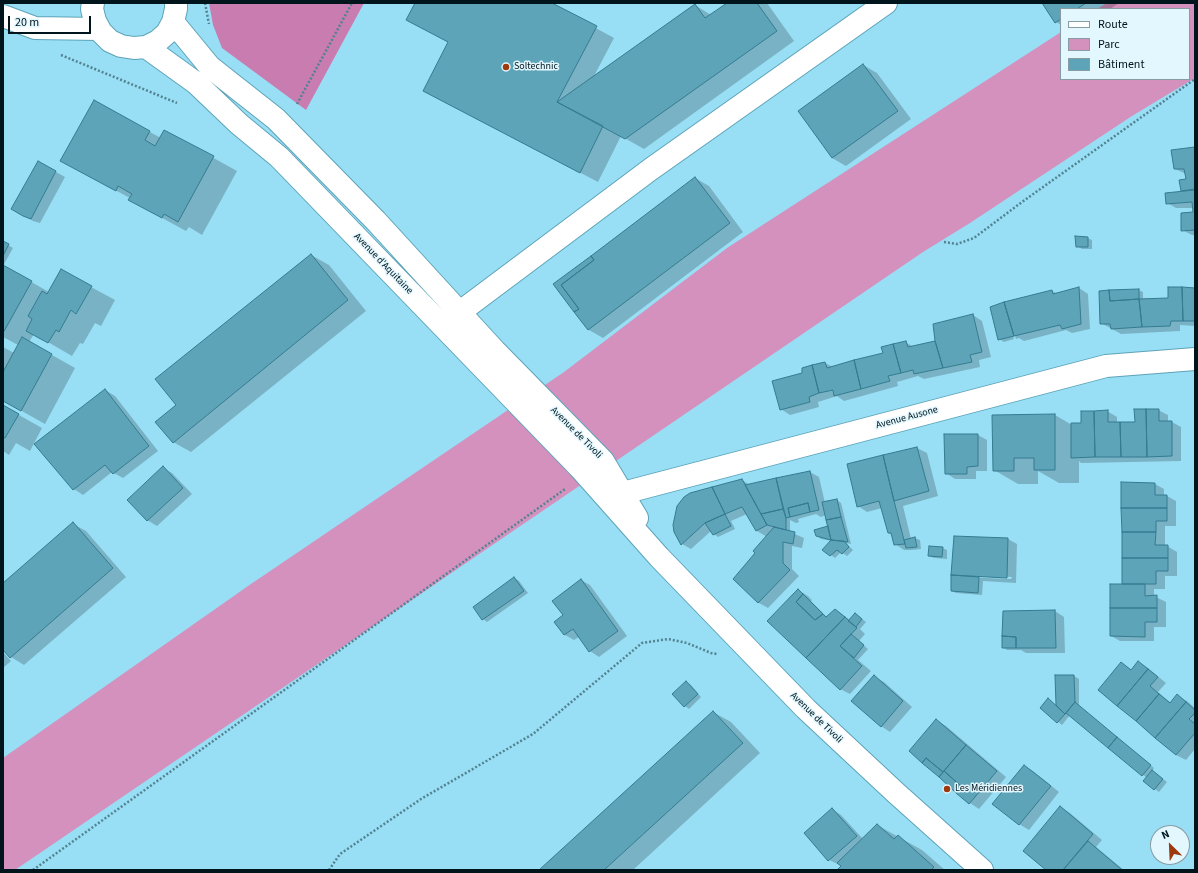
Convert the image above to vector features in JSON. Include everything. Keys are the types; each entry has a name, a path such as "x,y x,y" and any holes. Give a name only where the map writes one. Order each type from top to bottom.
{"street":[{"path":"93,3 92,9 99,29 110,41 121,46 134,48 146,47 158,41 167,32 174,12"},
{"path":"429,311 460,312 651,169 886,3"},
{"path":"174,12 210,67 283,126 376,221 460,312"},
{"path":"3,16 35,28 99,29"},
{"name":"Avenue d'Aquitaine","path":"146,47 196,82 239,124 279,157 580,468 614,495"},
{"name":"Avenue de Tivoli","path":"460,312 603,461 614,495 659,557 822,725 982,870"},
{"name":"Avenue Ausone","path":"614,495 1106,366 1195,359"}],"path":[{"path":"283,126 298,103 352,3"},
{"path":"56,53 179,104"},
{"path":"944,242 957,244 974,238 1195,79"},
{"path":"33,870 569,486"},
{"path":"328,870 340,854 421,800 533,734 642,643 668,639 687,643 711,653 718,654"}],"green space":[{"path":"1107,3 1195,3 1195,78 1132,116 970,223 923,252 15,870 3,870 3,758 248,586 564,372 727,248 1060,33 1060,80 1190,80 1190,8 1099,8"}],"shaded area":[{"path":"209,3 364,3 306,110 222,48 213,25"}],"building":[{"name":"Soltechnic","path":"415,3 552,3 597,26 557,102 603,126 580,173 423,91 448,42 406,20"},
{"path":"727,3 757,3 777,31 625,139 557,102 695,4 705,18"},
{"path":"1042,3 1086,3 1078,8 1060,8 1060,20 1055,23"},
{"path":"863,64 898,111 832,158 798,111"},
{"path":"94,100 150,131 145,140 155,146 164,130 214,156 178,222 164,214 162,218 128,200 132,194 118,186 116,191 60,161"},
{"path":"1195,147 1195,189 1181,191 1179,180 1186,179 1184,169 1174,169 1171,150"},
{"path":"38,161 56,171 31,219 11,209"},
{"path":"695,177 730,223 588,330 574,312 579,309 561,285 594,260 591,256"},
{"path":"1195,190 1195,230 1181,231 1181,213 1193,212 1192,202 1166,204 1165,193"},
{"path":"1075,236 1088,237 1088,247 1076,247"},
{"path":"3,241 9,244 3,256"},
{"path":"311,254 348,300 173,443 155,422 176,405 155,379"},
{"path":"591,256 594,260 561,285 579,309 574,312 553,284"},
{"path":"3,265 32,281 3,333"},
{"path":"61,269 92,286 76,314 71,310 59,332 56,330 48,343 26,331 32,319 28,316 42,291 47,294"},
{"path":"1079,287 1081,324 1062,329 1060,325 1014,336 1004,302 1052,290 1053,294"},
{"path":"1168,287 1182,287 1183,321 1171,321 1170,326 1142,327 1139,299 1168,298"},
{"path":"1182,287 1195,288 1195,321 1183,321"},
{"path":"1139,289 1139,299 1110,301 1109,290"},
{"path":"1109,290 1110,301 1139,299 1142,327 1111,329 1110,324 1100,324 1099,291"},
{"path":"1004,302 1014,336 998,340 990,307"},
{"path":"973,314 982,352 970,355 972,362 943,368 935,341 933,324"},
{"path":"22,337 52,354 21,411 3,401 3,372"},
{"path":"906,341 908,347 935,341 943,368 914,374 913,370 901,373 893,344"},
{"path":"893,344 901,373 888,376 890,381 861,389 854,360 883,353 881,347"},
{"path":"854,360 861,389 834,396 833,390 819,393 812,365 825,362 827,368"},
{"path":"812,365 819,393 809,397 810,402 780,410 772,381 802,373 802,368"},
{"path":"105,389 149,446 113,474 105,465 73,490 34,444"},
{"path":"3,405 19,414 5,438 3,437"},
{"path":"1134,409 1146,409 1147,457 1121,457 1120,422 1135,422"},
{"path":"1146,409 1159,409 1159,421 1172,421 1172,456 1147,457"},
{"path":"1108,410 1108,422 1120,422 1121,457 1095,457 1094,411"},
{"path":"1081,411 1094,411 1095,457 1071,458 1071,423 1081,423"},
{"path":"1055,414 1055,470 1034,470 1034,458 1014,458 1014,471 993,471 992,415"},
{"path":"944,434 978,434 978,466 967,467 967,474 945,474"},
{"path":"917,447 929,491 894,501 883,455"},
{"path":"883,455 905,544 894,545 891,533 888,533 879,501 857,507 847,464"},
{"path":"163,466 183,488 147,521 127,500"},
{"path":"810,471 819,510 810,512 808,503 788,508 790,517 786,518 776,478"},
{"path":"776,478 783,509 761,514 745,485"},
{"path":"742,479 767,525 756,531 742,507 725,514 712,487"},
{"path":"1121,482 1155,483 1155,495 1167,495 1167,508 1121,508"},
{"path":"712,487 725,514 705,523 681,545 674,532 673,525 677,506 684,497 690,493"},
{"path":"837,499 841,517 826,520 822,502"},
{"path":"808,503 810,512 790,517 788,508"},
{"path":"1121,508 1167,508 1167,521 1156,521 1156,532 1122,532"},
{"path":"783,509 786,518 786,530 767,525 761,514"},
{"path":"725,514 731,526 713,535 705,523"},
{"path":"841,517 848,542 831,540 826,520"},
{"path":"73,522 113,568 10,658 3,650 3,583"},
{"path":"828,526 831,540 816,536 814,530"},
{"path":"774,527 795,532 793,544 783,542 783,563 790,570 758,603 733,579 755,553 753,551"},
{"path":"1122,532 1156,532 1155,545 1168,545 1168,558 1122,558"},
{"path":"954,536 1008,538 1007,578 951,575"},
{"path":"915,537 917,547 906,548 904,540"},
{"path":"831,540 844,541 849,547 842,554 837,550 830,556 822,550"},
{"path":"929,546 943,547 942,557 928,556"},
{"path":"1122,558 1168,558 1168,571 1156,571 1156,584 1122,584"},
{"path":"951,575 979,577 978,593 951,591"},
{"path":"514,577 524,591 482,620 473,607"},
{"path":"581,579 618,631 589,652 573,629 564,635 554,622 563,615 552,601"},
{"path":"1110,584 1145,584 1145,596 1157,595 1157,608 1110,608"},
{"path":"798,589 803,594 796,602 815,620 823,614 826,617 835,609 845,617 806,658 767,621"},
{"path":"803,594 823,614 815,620 796,602"},
{"path":"1110,608 1157,608 1157,622 1145,622 1145,637 1110,636"},
{"path":"1055,610 1056,648 1016,648 1016,637 1002,636 1003,611"},
{"path":"855,613 862,619 856,627 848,621"},
{"path":"845,617 857,628 840,646 862,666 840,690 806,658"},
{"path":"851,634 864,645 854,658 840,646"},
{"path":"1002,636 1016,637 1016,648 1002,648"},
{"path":"1138,661 1148,669 1117,706 1098,690 1121,662 1131,670"},
{"path":"1148,669 1158,677 1150,686 1159,694 1136,721 1117,706"},
{"path":"874,675 903,701 881,727 851,701"},
{"path":"1055,675 1074,675 1075,702 1065,714 1056,705"},
{"path":"686,681 698,694 684,707 672,694"},
{"path":"1159,694 1170,703 1177,694 1186,702 1155,738 1136,721"},
{"path":"1048,698 1065,714 1057,723 1040,708"},
{"path":"1075,702 1117,737 1108,748 1066,713"},
{"path":"1186,702 1195,710 1195,713 1189,719 1195,724 1195,733 1176,755 1155,738"},
{"path":"713,711 743,743 604,870 539,870"},
{"path":"936,719 966,745 943,772 926,758 922,763 909,751"},
{"path":"1117,737 1151,765 1142,776 1108,748"},
{"path":"966,745 997,771 969,804 956,793 962,787 944,771"},
{"path":"926,758 943,772 939,777 922,763"},
{"path":"1024,765 1051,786 1019,825 992,804"},
{"path":"1152,770 1163,779 1154,790 1143,781"},
{"path":"944,771 962,787 956,793 939,777"},
{"path":"1060,806 1093,834 1063,870 1046,870 1023,851"},
{"path":"832,808 857,836 828,861 804,833"},
{"path":"877,824 894,839 898,835 934,867 931,870 837,870 841,866 837,863"},
{"path":"1088,841 1121,869 1063,870"}],"place":[{"name":"Soltechnic","path":"506,67"},
{"name":"Les Méridiennes","path":"947,789"}]}
